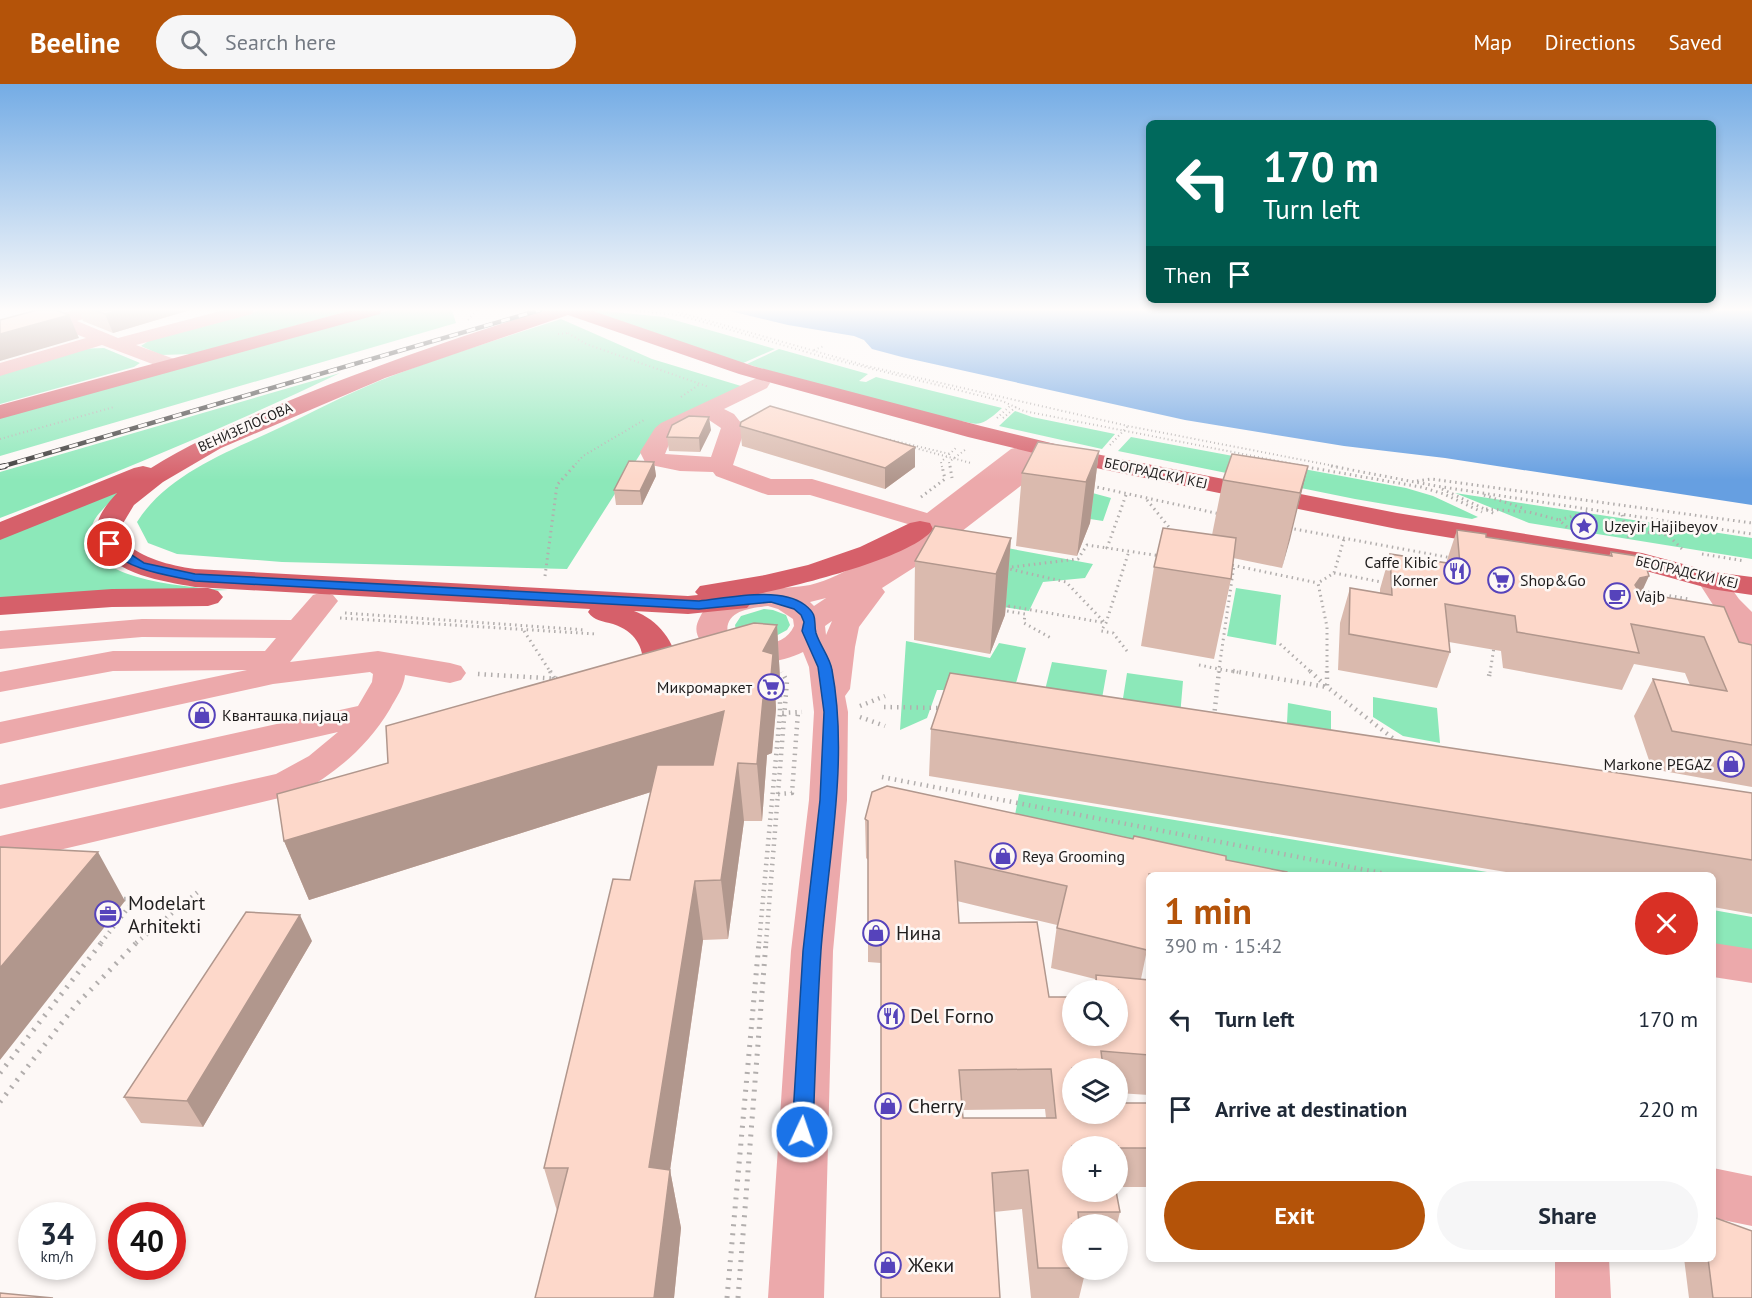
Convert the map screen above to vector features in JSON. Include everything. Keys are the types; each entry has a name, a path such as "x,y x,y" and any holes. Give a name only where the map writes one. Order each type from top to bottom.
{"main road":[{"path":"0,412 161,367"},
{"name":"ВЕНИЗЕЛОСОВА","path":"0,532 163,465 356,380 394,367"},
{"name":"БЕОГРАДСКИ КЕЈ","path":"712,367 759,383 1033,454 1212,485 1352,513 1642,561 1711,580 1752,586"},
{"name":"БЕОГРАДСКИ КЕЈ","path":"736,367 1033,454"},
{"path":"214,441 145,484 119,506 109,526 110,544 122,556 140,566 195,578 690,594 747,588 844,564 892,544 914,519"},
{"path":"554,590 699,605 737,602"},
{"path":"0,606 66,600 165,596 603,612 689,618 699,655"},
{"path":"603,612 636,622 655,642 661,658 657,686"}],"street":[{"path":"721,465 668,463 655,459 652,455 663,433 759,383"},
{"path":"708,410 726,419 733,428 721,465"},
{"path":"657,686 699,655 712,620 717,613 737,602 813,593 855,577 879,563 914,519 1033,454"},
{"path":"829,707 840,636 844,622 856,607 892,570 1033,454"},
{"path":"721,465 725,471 768,487 812,487 914,519"},
{"path":"765,663 801,640 810,627 837,603 892,570"},
{"path":"1711,580 1728,604 1752,630"},
{"path":"771,598 799,606 807,614 825,667 829,707 828,800 812,951 796,1298"},
{"path":"0,733 274,667 298,629 323,601"},
{"path":"1668,626 1752,638"},
{"path":"0,640 142,628 298,629"},
{"path":"699,655 765,663 793,661 829,707"},
{"path":"0,682 122,660 274,667 378,661 450,673"},
{"path":"0,850 287,784 318,768 352,741 388,682 389,673 378,661"},
{"path":"0,797 370,714"},
{"path":"1716,960 1752,966"},
{"path":"1716,1194 1752,1201"},
{"path":"1582,1262 1582,1298"}],"path":[{"path":"860,367 1002,401 1024,411 1123,432 1415,485 1444,494 1496,519"},
{"path":"874,367 1128,426 1413,482 1752,534"},
{"path":"672,403 701,384"},
{"path":"0,439 114,407"},
{"path":"554,590 557,485 583,456 652,415"},
{"path":"1105,451 1128,426"},
{"path":"873,437 894,439 957,456"},
{"path":"914,519 945,479 941,462 960,445"},
{"path":"914,519 951,480 948,465 967,447"},
{"path":"1413,482 1431,479 1752,523"},
{"path":"1088,485 1228,516"},
{"path":"1482,494 1495,501 1559,520 1575,533"},
{"path":"1107,548 1126,495"},
{"path":"1146,499 1175,534"},
{"path":"1606,502 1608,513"},
{"path":"1483,509 1537,513"},
{"path":"1559,520 1594,510"},
{"path":"1736,521 1741,532"},
{"path":"1626,530 1668,535 1688,524"},
{"path":"1286,527 1454,559"},
{"path":"1668,535 1684,551"},
{"path":"1224,564 1318,583 1334,573 1344,539"},
{"path":"998,569 1078,559 1087,545 1162,556"},
{"path":"1127,651 1113,633 1101,631 1106,623 1128,551"},
{"path":"1431,555 1431,564"},
{"path":"1693,557 1752,566"},
{"path":"1213,726 1234,565"},
{"path":"1008,567 1066,582 1106,623"},
{"path":"1334,573 1397,585"},
{"path":"1318,583 1327,627 1327,687"},
{"path":"1626,588 1728,604"},
{"path":"998,605 1106,623"},
{"path":"1009,606 1008,611 1025,614 1024,623 1052,638"},
{"path":"524,630 554,678"},
{"path":"1489,676 1495,643"},
{"path":"1280,644 1327,687 1401,745"},
{"path":"727,1298 782,713 787,681 783,672 765,663"},
{"path":"1199,665 1327,687"},
{"path":"450,673 564,679"},
{"path":"782,713 885,696"},
{"path":"829,707 885,726"},
{"path":"778,794 792,794 829,707"},
{"path":"884,707 944,708"},
{"path":"738,1298 778,794 782,713"},
{"path":"882,777 1377,872"},
{"path":"926,794 934,787"},
{"path":"0,1102 65,1017 107,971 149,930 199,891"},
{"path":"0,1073 135,899 114,898"},
{"path":"77,962 86,963"}],"green space":[{"path":"20,367 135,367 0,404 0,373"},
{"path":"184,367 306,367 0,456 0,417"},
{"path":"416,367 677,367 741,386 653,434 567,569 282,562 177,554 148,543 137,522 165,490 182,477 220,455"},
{"path":"756,367 842,367 868,374 859,381 866,382 876,377 1002,408 986,421 975,424 944,419 832,390"},
{"path":"340,373 172,449 0,518 0,472"},
{"path":"1015,411 1032,417 1115,434 1102,449 999,426"},
{"path":"1131,437 1406,488 1433,496 1478,517 1472,519 1355,499 1118,451"},
{"path":"132,483 105,507 93,523 91,543 100,558 117,569 140,578 190,587 228,590 65,596 0,602 0,535"},
{"path":"1074,488 1111,498 1103,521 1038,511"},
{"path":"1455,493 1752,538 1752,559 1529,523"},
{"path":"991,545 1093,564 1085,578 1043,582 1029,611 932,596"},
{"path":"1236,588 1281,595 1276,645 1227,636"},
{"path":"764,609 786,615 790,625 787,630 774,637 736,630 735,625 741,616"},
{"path":"906,641 990,658 999,643 1026,648 1014,690 937,690 927,718 900,730"},
{"path":"1052,662 1107,670 1097,727 1038,718"},
{"path":"1127,673 1183,681 1178,740 1118,730"},
{"path":"1373,697 1437,708 1440,743 1403,736 1373,717"},
{"path":"1288,703 1331,711 1331,731 1287,723"},
{"path":"1019,794 1487,872 1277,872 1014,820"},
{"path":"1716,911 1752,917 1752,959 1716,953"}],"water":[{"path":"945,367 1752,367 1752,505 1445,458 1344,446 1185,420"}],"building":[{"path":"770,406 915,447 885,468 740,426 741,422"},
{"path":"689,416 709,417 699,438 667,437 672,425"},
{"path":"1038,442 1099,451 1086,482 1022,473"},
{"path":"1232,454 1308,466 1300,493 1223,480"},
{"path":"629,461 654,462 640,491 614,490"},
{"path":"935,526 1011,538 996,574 915,561"},
{"path":"1163,528 1236,538 1231,579 1154,567"},
{"path":"1457,530 1486,534 1486,537 1612,556 1611,552 1643,557 1649,576 1640,578 1635,585 1640,593 1724,607 1739,642 1752,645 1752,745 1672,731 1653,679 1727,691 1704,637 1631,624 1639,653 1517,632 1515,616 1445,604 1450,652 1349,634 1350,588 1392,595 1390,554 1460,565"},
{"path":"754,623 777,625 763,651 773,654 769,697 763,699 757,764 738,763 721,880 695,881 649,1167 670,1170 654,1298 535,1298 568,1168 544,1168 613,879 630,880 657,765 713,765 724,711 284,841 277,794 388,763 386,726"},
{"path":"950,673 1752,793 1752,860 931,729"},
{"path":"887,786 1133,839 1134,836 1226,856 1226,860 1287,872 1146,872 1146,950 1057,928 1067,886 955,861 959,923 1037,922 1049,997 1062,997 1062,1046 1128,1046 1128,980 1096,980 1096,975 1146,980 1146,1055 1101,1051 1102,1058 1062,1058 1062,1124 1128,1124 1128,1103 1146,1103 1146,1148 1128,1148 1128,1136 1062,1136 1062,1202 1118,1202 1120,1212 1062,1214 1062,1268 1038,1268 1028,1170 992,1173 1000,1298 881,1298 881,923 868,922 868,821 865,819 872,792","holes":["1051,1069 1056,1118 963,1118 959,1070"]},
{"path":"0,847 98,852 0,968"},
{"path":"246,912 300,915 187,1101 124,1097"},
{"path":"1716,1218 1752,1231 1752,1298 1713,1298 1708,1262 1716,1262"},
{"path":"0,1293 53,1298 0,1298"}],"railway":[{"path":"5,466 0,467 345,367"}],"place":[{"name":"Uzeyir Hajibeyov","path":"1584,526"},
{"name":"Caffe Kibic Korner","path":"1457,571"},
{"name":"Shop&Go","path":"1501,580"},
{"name":"Vajb","path":"1617,596"},
{"name":"Микромаркет","path":"771,687"},
{"name":"Кванташка пијаца","path":"202,715"},
{"name":"Markone PEGAZ","path":"1731,764"},
{"name":"Reya Grooming","path":"1003,856"},
{"name":"Modelart Arhitekti","path":"108,914"},
{"name":"Нина","path":"876,933"},
{"name":"Del Forno","path":"891,1016"},
{"name":"Cherry","path":"888,1106"},
{"name":"Жеки","path":"888,1265"}],"route":[{"path":"110,544 122,556 140,566 195,578 699,605 771,598 799,606 807,614 810,622 809,631 825,667 831,712 828,800 812,951 802,1132"}]}
